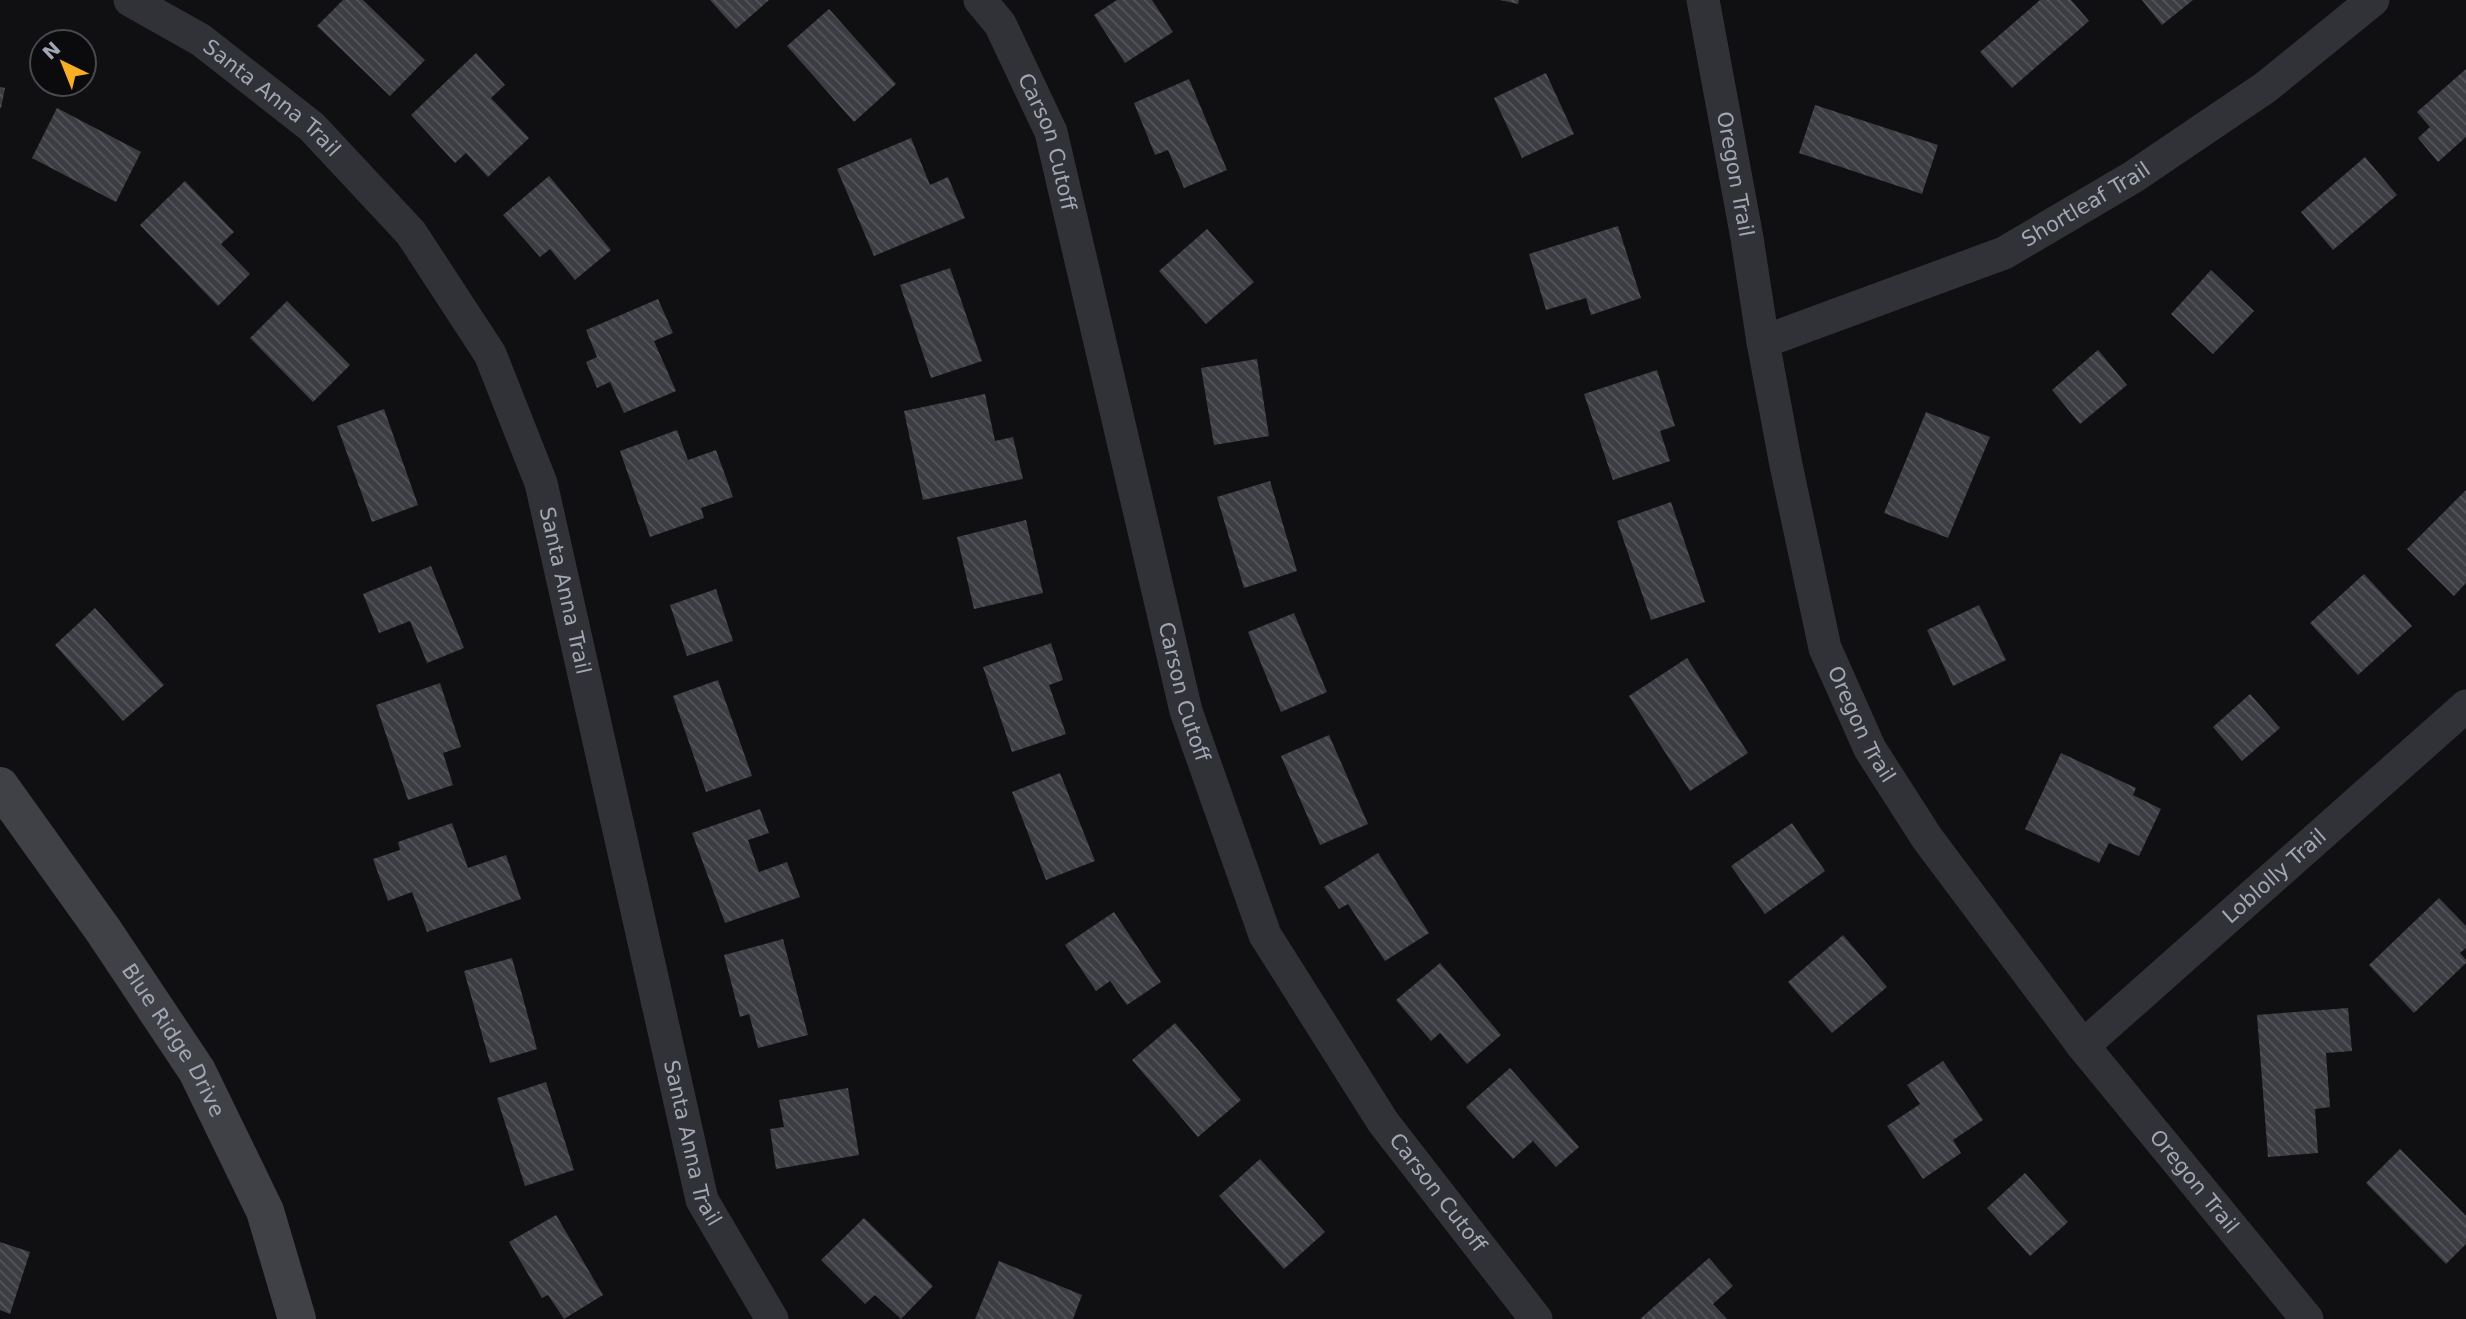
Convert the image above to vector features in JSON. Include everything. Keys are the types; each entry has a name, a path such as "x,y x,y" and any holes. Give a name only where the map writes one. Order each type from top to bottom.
{"street":[{"name":"Santa Anna Trail","path":"130,0 201,40 312,127 411,233 490,354 541,483 702,1200 772,1319"},
{"name":"Carson Cutoff","path":"980,0 1000,24 1051,132 1186,711 1265,935 1383,1122 1536,1319"},
{"name":"Oregon Trail","path":"1703,0 1786,465 1825,648 1870,749 1927,838 2083,1046 2307,1319"},
{"name":"Shortleaf Trail","path":"1763,342 2004,253 2133,177 2266,87 2373,0"},
{"name":"Loblolly Trail","path":"2083,1046 2466,706"},
{"name":"Blue Ridge Drive","path":"0,786 103,930 197,1071 265,1211 297,1319"}],"building":[{"path":"343,0 363,0 425,60 390,96 317,26"},
{"path":"710,0 769,0 736,29"},
{"path":"1117,0 1152,0 1173,32 1125,63 1094,15"},
{"path":"1500,0 1519,0 1518,4"},
{"path":"2040,0 2071,0 2089,21 2012,88 1980,52"},
{"path":"2142,0 2193,0 2162,25"},
{"path":"829,9 896,84 854,122 787,46"},
{"path":"476,53 505,85 491,98 529,138 488,177 466,153 455,163 411,115"},
{"path":"2466,69 2466,137 2438,162 2418,138 2430,127 2417,112"},
{"path":"1546,73 1574,134 1522,158 1494,98"},
{"path":"1189,79 1227,170 1184,188 1168,150 1155,155 1134,103"},
{"path":"0,87 5,88 1,108 0,108"},
{"path":"1815,105 1938,145 1922,194 1799,153"},
{"path":"57,108 141,152 116,202 32,158"},
{"path":"911,138 930,185 948,177 965,218 874,256 837,169"},
{"path":"2365,157 2397,195 2333,250 2301,212"},
{"path":"549,176 611,250 575,280 550,249 540,257 503,215"},
{"path":"185,181 234,232 221,244 250,274 218,306 140,225"},
{"path":"1618,226 1641,298 1591,315 1586,298 1546,310 1529,254"},
{"path":"1207,229 1254,282 1206,324 1159,271"},
{"path":"950,268 982,361 931,378 900,285"},
{"path":"2211,270 2254,311 2213,354 2171,314"},
{"path":"658,299 673,333 654,341 676,391 624,413 610,382 597,388 586,362 597,357 586,330"},
{"path":"287,301 350,365 313,402 250,338"},
{"path":"2098,350 2127,385 2080,424 2052,390"},
{"path":"1257,359 1269,436 1214,445 1201,368"},
{"path":"1657,370 1675,426 1660,431 1670,461 1613,480 1584,394"},
{"path":"985,394 995,441 1013,437 1023,479 923,500 904,411"},
{"path":"384,409 418,505 372,522 337,426"},
{"path":"1926,412 1990,437 1948,538 1884,513"},
{"path":"677,430 688,460 716,450 733,497 701,508 704,518 650,537 620,451"},
{"path":"1270,481 1297,571 1244,588 1217,497"},
{"path":"2466,490 2466,583 2454,596 2407,549"},
{"path":"1671,502 1705,602 1651,620 1617,521"},
{"path":"1026,520 1043,593 974,609 957,537"},
{"path":"431,566 464,648 427,663 410,621 379,633 363,594"},
{"path":"2364,574 2412,626 2358,675 2310,623"},
{"path":"716,589 733,641 687,656 670,605"},
{"path":"1979,605 2006,660 1953,686 1927,630"},
{"path":"95,608 164,685 123,721 55,645"},
{"path":"1294,613 1327,692 1281,712 1248,632"},
{"path":"1051,643 1063,680 1049,685 1066,734 1012,752 983,667"},
{"path":"1687,658 1748,753 1690,791 1629,696"},
{"path":"718,680 752,776 706,792 673,696"},
{"path":"440,683 461,747 443,753 453,785 408,800 376,705"},
{"path":"2250,694 2280,728 2242,761 2213,727"},
{"path":"1329,735 1368,824 1320,845 1281,756"},
{"path":"2061,753 2136,788 2133,795 2161,809 2139,856 2109,843 2099,863 2025,829"},
{"path":"1060,773 1095,861 1046,880 1012,792"},
{"path":"760,809 769,833 748,840 759,872 787,862 800,897 725,923 692,833"},
{"path":"452,823 468,868 506,855 521,899 427,932 412,892 388,901 373,859 400,850 398,842"},
{"path":"1792,823 1825,871 1765,914 1731,866"},
{"path":"1378,853 1429,933 1385,961 1348,904 1339,909 1324,887"},
{"path":"2439,898 2466,926 2466,948 2460,953 2466,963 2414,1013 2369,965"},
{"path":"1114,912 1161,982 1127,1005 1110,981 1096,991 1065,945"},
{"path":"1843,935 1887,987 1832,1033 1788,982"},
{"path":"783,939 808,1035 758,1048 749,1014 740,1017 724,955"},
{"path":"512,958 537,1049 490,1063 464,971"},
{"path":"1440,963 1501,1035 1467,1064 1440,1033 1431,1041 1396,1000"},
{"path":"2348,1008 2352,1051 2326,1053 2330,1107 2315,1109 2318,1153 2268,1157 2257,1015"},
{"path":"1175,1023 1241,1100 1198,1137 1132,1060"},
{"path":"1943,1061 1983,1120 1953,1140 1961,1153 1923,1179 1887,1126 1920,1104 1907,1085"},
{"path":"1510,1068 1579,1147 1556,1167 1533,1141 1513,1159 1466,1107"},
{"path":"546,1082 574,1170 525,1186 497,1098"},
{"path":"848,1088 859,1155 776,1169 770,1129 784,1127 779,1100"},
{"path":"2400,1149 2466,1216 2466,1244 2446,1264 2366,1183"},
{"path":"1260,1159 1325,1232 1284,1269 1219,1196"},
{"path":"2025,1173 2068,1222 2030,1256 1987,1208"},
{"path":"556,1215 603,1295 564,1319 548,1295 542,1298 509,1242"},
{"path":"864,1218 933,1286 901,1319 875,1295 865,1304 821,1260"},
{"path":"0,1242 30,1252 10,1314 0,1310"},
{"path":"1709,1258 1733,1286 1713,1304 1727,1319 1640,1319"},
{"path":"999,1261 1082,1295 1073,1319 975,1319"}]}
